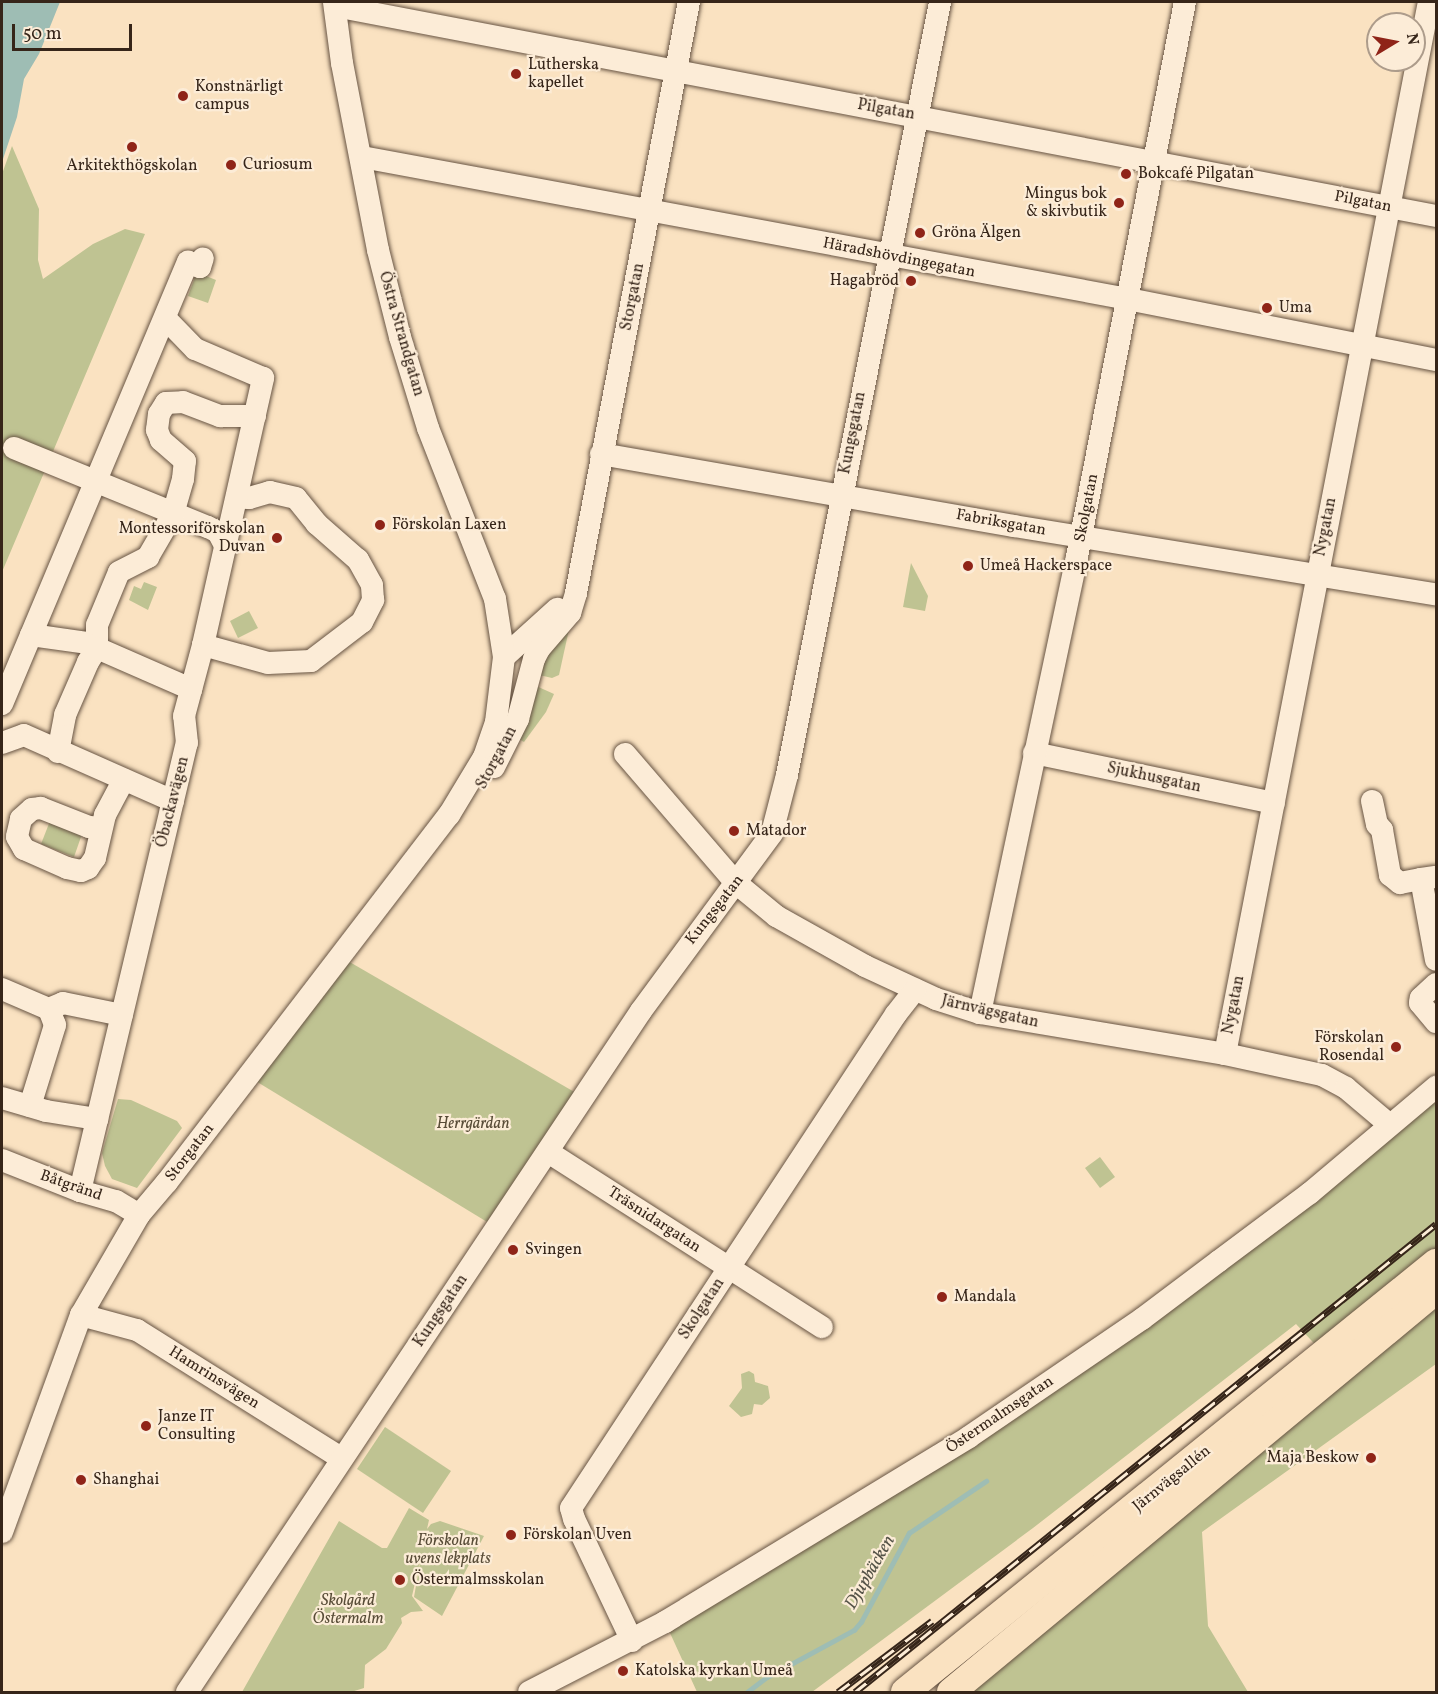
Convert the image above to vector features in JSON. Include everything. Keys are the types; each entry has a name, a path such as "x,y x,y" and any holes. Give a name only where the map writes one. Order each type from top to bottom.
{"main road":[{"name":"Järnvägsallén","path":"905,1692 1437,1263"},
{"name":"Järnvägsallén","path":"951,1692 1437,1290"}],"street":[{"name":"Storgatan","path":"449,814 466,807 492,771 518,719 534,659 539,649 570,613 576,593 689,2"},
{"name":"Kungsgatan","path":"187,1692 641,1011 715,908 762,850 778,815 940,2"},
{"name":"Skolgatan","path":"980,1013 1081,537 1185,2"},
{"name":"Nygatan","path":"1225,1054 1429,2"},
{"name":"Pilgatan","path":"335,4 675,72 1155,160 1437,216"},
{"name":"Östra Strandgatan","path":"335,4 342,63 362,157 378,250 400,337 428,428 488,579 499,621 504,657"},
{"name":"Häradshövdingegatan","path":"362,157 1437,360"},
{"path":"173,801 24,735 4,699 188,262 200,267 203,258"},
{"name":"Öbackavägen","path":"80,1191 187,743 183,716 203,645 263,378 207,357 195,349 165,318"},
{"path":"58,752 65,716 88,662 97,648 97,625 119,572 148,557 173,514 186,468 181,455 161,440 157,430 159,414 166,403 183,402 231,418 255,416"},
{"path":"15,448 218,532 226,547"},
{"name":"Fabriksgatan","path":"602,454 1081,537 1437,594"},
{"path":"203,645 268,663 311,661 362,622 373,600 372,585 358,560 317,524 296,498 270,492 249,498 237,497"},
{"path":"504,657 576,593"},
{"path":"31,635 88,643 191,689"},
{"name":"Storgatan","path":"2,1532 81,1315 139,1215 167,1182 449,814 476,773 491,738 500,704 504,657"},
{"path":"2,743 24,735"},
{"name":"Sjukhusgatan","path":"1034,753 1274,803"},
{"name":"Järnvägsgatan","path":"625,754 736,883 776,916 865,966 915,990 980,1013 1225,1054 1322,1075 1346,1088 1390,1125"},
{"path":"101,828 111,799 124,780"},
{"path":"1372,801 1377,824 1382,830 1390,875 1400,883 1429,878 1437,960"},
{"path":"1437,984 1420,998 1420,1003 1437,1022"},
{"path":"2,989 49,1009 63,1003 122,1015"},
{"name":"Skolgatan","path":"632,1641 574,1519 571,1508 896,1014 915,990"},
{"path":"30,1106 55,1025 49,1009"},
{"name":"Östermalmsgatan","path":"529,1692 632,1641 803,1540 987,1425 1142,1319 1310,1193 1437,1087"},
{"path":"2,1098 97,1119"},
{"name":"Träsnidargatan","path":"548,1152 822,1327"},
{"name":"Båtgränd","path":"2,1160 80,1191 116,1201 139,1215"},
{"name":"Hamrinsvägen","path":"81,1315 137,1330 341,1458"}],"green space":[{"path":"12,146 39,209 38,260 43,279 93,244 125,229 145,234 2,572 2,174"},
{"path":"201,274 216,280 208,303 188,296 195,277"},
{"path":"911,563 928,596 925,611 903,607"},
{"path":"144,582 157,587 148,610 129,600 134,586 141,589"},
{"path":"249,611 258,628 238,638 230,621"},
{"path":"570,625 559,675 552,678 535,674 542,659"},
{"path":"534,685 554,694 546,712 524,742 519,739"},
{"path":"50,821 82,834 74,857 41,844"},
{"name":"Herrgärdan","path":"341,957 583,1097 497,1228 249,1077"},
{"path":"1436,1087 1436,1364 1202,1532 1208,1626 1248,1692 951,1692 1340,1371 1296,1324 1033,1528 812,1692 697,1692 665,1622 969,1437"},
{"path":"118,1099 131,1100 177,1121 182,1128 137,1188 112,1179 105,1166 102,1153"},
{"path":"1100,1157 1115,1177 1100,1188 1085,1168"},
{"path":"749,1371 754,1374 755,1382 768,1386 770,1398 762,1405 754,1404 752,1414 741,1417 729,1406 742,1388 741,1374"},
{"path":"385,1427 451,1471 423,1513 357,1469"},
{"name":"Skolgård Östermalm","path":"409,1508 429,1520 427,1529 431,1524 440,1521 484,1536 442,1616 414,1597 421,1557 412,1596 423,1611 411,1612 401,1618 402,1623 386,1649 365,1665 364,1688 351,1692 242,1692 339,1521 382,1548 387,1548"}],"water":[{"path":"2,2 60,2 39,54 24,79 17,117 2,162"}],"waterway":[{"name":"Djupbäcken","path":"747,1692 767,1677 854,1630 861,1622 909,1533 986,1481"}],"railway":[{"path":"855,1692 1436,1224"},
{"path":"838,1692 932,1621"}],"place":[{"name":"Lutherska kapellet","path":"516,74"},
{"name":"Konstnärligt campus","path":"183,96"},
{"name":"Arkitekthögskolan","path":"132,147"},
{"name":"Curiosum","path":"231,165"},
{"name":"Bokcafé Pilgatan","path":"1126,174"},
{"name":"Mingus bok & skivbutik","path":"1119,203"},
{"name":"Gröna Älgen","path":"920,233"},
{"name":"Hagabröd","path":"911,281"},
{"name":"Uma","path":"1267,308"},
{"name":"Förskolan Laxen","path":"380,525"},
{"name":"Montessoriförskolan Duvan","path":"277,538"},
{"name":"Umeå Hackerspace","path":"968,566"},
{"name":"Matador","path":"734,831"},
{"name":"Förskolan Rosendal","path":"1396,1047"},
{"name":"Svingen","path":"513,1250"},
{"name":"Mandala","path":"942,1297"},
{"name":"Janze IT Consulting","path":"146,1426"},
{"name":"Maja Beskow","path":"1371,1458"},
{"name":"Shanghai","path":"81,1480"},
{"name":"Förskolan Uven","path":"511,1535"},
{"name":"Östermalmsskolan","path":"400,1580"},
{"name":"Katolska kyrkan Umeå","path":"623,1671"}],"park label":[{"name":"Förskolan uvens lekplats","path":"448,1550"}]}
